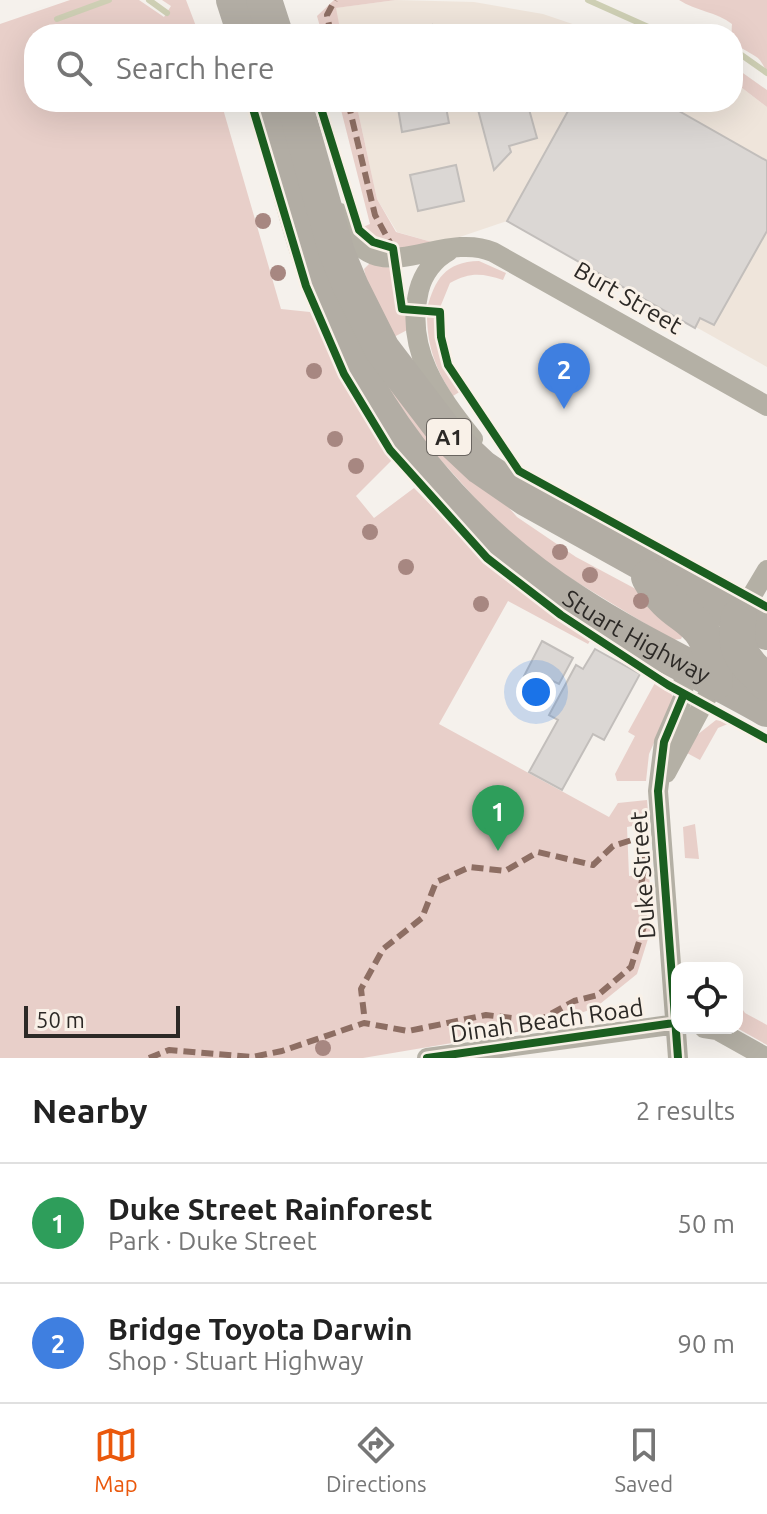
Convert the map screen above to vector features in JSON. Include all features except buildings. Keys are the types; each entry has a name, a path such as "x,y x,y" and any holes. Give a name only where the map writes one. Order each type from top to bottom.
{"highway":[{"path":"234,0 266,24"},
{"name":"Stuart Highway","path":"268,112 333,319 364,384 417,461 483,533 509,555 591,613 767,709"},
{"name":"A1","path":"297,112 337,253 382,349 449,437 481,467 526,498 753,624"},
{"path":"640,561 659,594 706,634 713,653 699,674"},
{"path":"753,624 735,636 738,647 767,683"}],"street":[{"path":"311,112 340,215 360,247 379,257 391,258 460,247"},
{"path":"460,247 437,259 421,284 414,315 420,356 429,377 467,431 526,498"},
{"name":"Burt Street","path":"460,247 481,247 510,261 767,406"},
{"path":"753,624 767,570"},
{"name":"Duke Street","path":"658,791 676,750 699,674"},
{"name":"Duke Street","path":"671,969 658,791 664,742 683,698 699,674"},
{"name":"Dinah Beach Road","path":"427,1058 671,1025"},
{"name":"Duke Street","path":"676,1034 678,1058"},
{"path":"724,1034 767,1058"}],"shaded area":[{"path":"70,0 139,0 164,17 171,6 162,0 186,0 195,24 24,24 24,112 224,112 281,309 310,312 341,376 393,459 356,496 374,518 414,488 498,568 543,605 592,638 588,644 508,601 439,724 609,817 618,803 647,800 649,823 627,827 629,876 639,875 640,853 648,852 652,926 637,974 595,1008 535,1029 363,1058 0,1058 0,24"},
{"path":"334,0 396,0 336,8 339,24 319,24 317,16"},
{"path":"396,0 474,2 543,14 572,24 339,24 335,8"},
{"path":"679,0 767,0 767,71 759,59 743,49 743,24 732,24"},
{"path":"743,73 767,90 767,107 743,89"},
{"path":"743,89 767,107 767,367 507,221 439,244 397,232 377,199 358,112 743,112"},
{"path":"342,112 358,112 377,199 396,232 439,244 400,251 397,244 376,238 363,227 370,224"},
{"path":"479,261 506,273 503,280 476,275 457,279 450,283 439,310 427,309 443,274 458,265"},
{"path":"370,263 390,268 400,312 410,314 411,328 392,338 369,291 364,269"},
{"path":"427,314 438,315 445,366 461,391 453,396 434,357"},
{"path":"376,356 517,517 576,557 647,595 685,631 681,639 672,640 519,547 394,408"},
{"path":"656,681 666,686 674,698 649,754 646,781 617,781 615,774 635,736 628,732"},
{"path":"716,720 730,723 718,728 700,760 687,753 697,735"},
{"path":"695,824 699,859 685,858 683,827"},
{"path":"743,1010 767,1025 767,1045 743,1031"}],"waterway":[{"path":"57,19 109,0"},
{"path":"149,0 167,13"},
{"path":"588,0 642,24"},
{"path":"743,56 767,73"}],"marked path":[{"path":"329,24 327,15 335,0"},
{"path":"350,112 375,215 393,248"},
{"path":"149,1058 169,1050 252,1057 282,1051 364,1023 408,1031 486,1015 538,1021 574,1001 598,995 631,967 645,923 640,891 645,863 642,838"},
{"path":"364,1014 361,989 383,949 422,918 436,882 470,867 505,871 538,852 593,865 613,846 635,839"}],"cycle path":[{"path":"254,112 306,286 344,374 390,450 487,558 561,615 668,685 767,739"},
{"path":"322,112 359,230 373,242 393,248 402,309 440,312 441,337 448,365 519,471 767,607"},
{"path":"678,1058 658,791 664,742 684,694"},
{"path":"427,1058 671,1023"}],"place":[{"name":"Bridge Toyota Darwin","path":"564,409"},
{"name":"Duke Street Rainforest","path":"498,851"}]}
